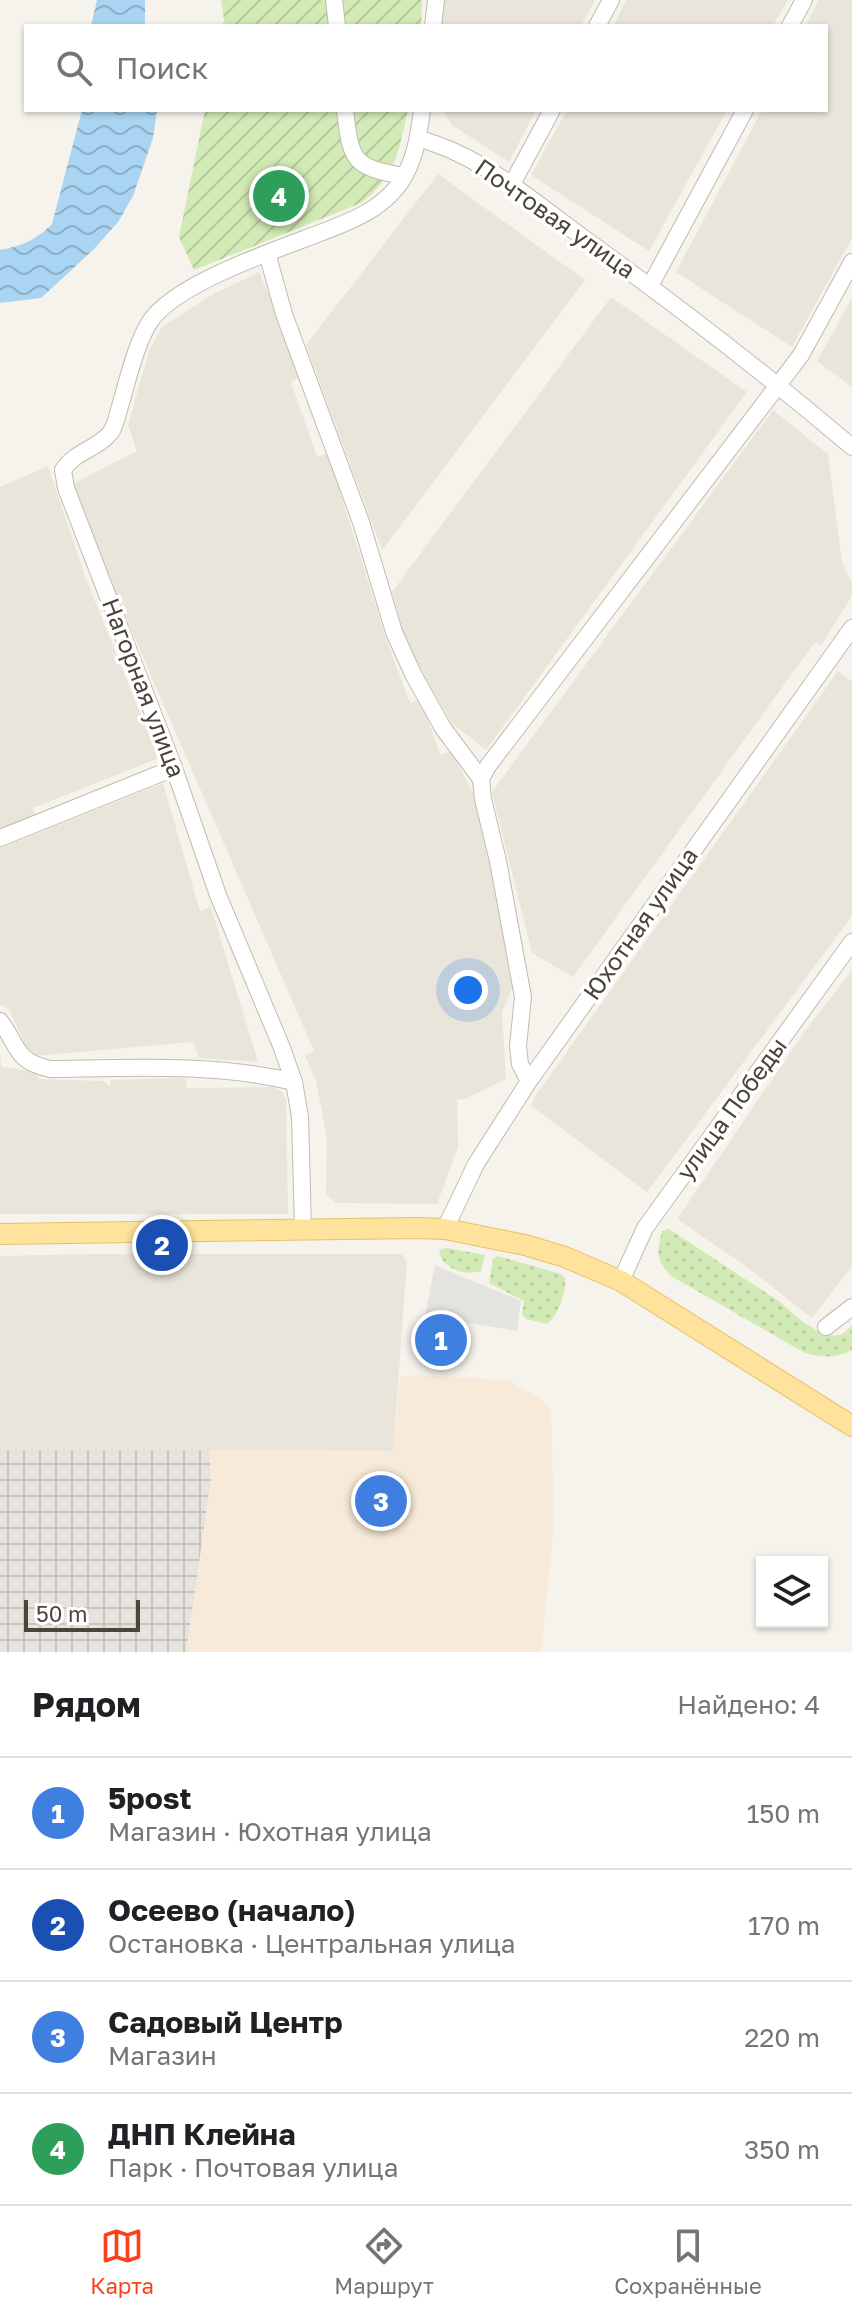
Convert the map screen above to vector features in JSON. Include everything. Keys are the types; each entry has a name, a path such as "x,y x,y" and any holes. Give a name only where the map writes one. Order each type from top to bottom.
{"main road":[{"path":"0,1234 418,1228 445,1229 525,1245 565,1257 621,1281 852,1426"}],"street":[{"path":"334,0 337,24"},
{"path":"433,24 436,0"},
{"path":"598,24 611,0"},
{"path":"791,24 804,0"},
{"path":"345,112 352,152 359,163 374,171 404,176"},
{"path":"422,112 418,138 404,176 392,193 375,207 342,225 261,256 361,522 394,632 443,728 481,779 523,997 518,1046 520,1064 529,1081"},
{"path":"511,186 551,112"},
{"path":"650,286 744,112"},
{"name":"Почтовая улица","path":"418,138 452,150 511,186 779,384 852,447"},
{"name":"Нагорная улица","path":"261,256 179,295 156,313 147,326 131,367 111,432 69,460 63,470 66,488 174,768 218,895 294,1082 300,1117 303,1229"},
{"path":"481,779 801,355 852,262"},
{"name":"Юхотная улица","path":"445,1229 476,1164 529,1081 852,628"},
{"path":"0,838 174,768"},
{"name":"улица Победы","path":"621,1281 645,1228 852,942"},
{"path":"0,1021 20,1055 35,1066 50,1069 154,1068 223,1072 276,1077 294,1082"},
{"path":"826,1327 852,1307"}],"shaded area":[{"path":"444,0 595,0 582,24 441,24"},
{"path":"626,0 788,0 774,24 614,24"},
{"path":"819,0 852,0 852,238 792,347 676,272 761,112 828,112 828,24 806,24"},
{"path":"443,112 535,112 509,162 452,125"},
{"path":"566,112 726,112 649,251 531,175"},
{"path":"438,174 585,280 382,550 306,345"},
{"path":"259,272 303,375 291,382 317,457 328,453 386,639 410,703 421,700 440,755 451,751 475,796 491,859 514,984 502,1012 506,1079 457,1100 458,1147 437,1204 336,1203 326,1194 327,1138 316,1081 305,1056 314,1051 103,565 72,484 137,451 128,425 149,351 162,327 210,296"},
{"path":"611,297 747,392 486,750 452,723 428,683 404,635 392,592"},
{"path":"852,298 852,387 817,361"},
{"path":"773,410 828,454 842,562 852,583 852,596 821,646 815,642 573,977 532,953 492,792"},
{"path":"48,466 86,579 159,758 33,808 35,815 0,830 0,487"},
{"path":"838,671 852,682 852,916 647,1192 531,1106"},
{"path":"163,783 200,911 211,907 258,1062 199,1058 193,1042 33,1056 9,1009 0,1005 0,848"},
{"path":"852,970 852,1266 812,1318 744,1265 677,1219 805,1031"},
{"path":"0,1053 2,1067 37,1072 39,1079 102,1081 110,1086 111,1080 185,1078 187,1088 274,1087 286,1099 288,1214 0,1214"},
{"path":"401,1254 407,1261 393,1451 0,1450 0,1256"},
{"path":"435,1265 521,1301 517,1331 425,1316"},
{"path":"415,1375 507,1380 544,1401 551,1409 554,1523 541,1652 186,1652 211,1480 209,1450 393,1451 400,1377"},
{"path":"0,1450 209,1450 211,1480 186,1652 0,1652"}],"green space":[{"path":"221,0 422,0 421,24 223,24"},
{"path":"205,112 408,112 389,172 361,203 194,270 179,237"},
{"path":"669,1229 780,1302 817,1331 834,1335 843,1333 852,1325 852,1350 829,1356 805,1353 671,1276 659,1255 662,1231"},
{"path":"441,1249 485,1255 481,1271 468,1273 451,1268 439,1254"},
{"path":"498,1256 561,1274 565,1278 561,1302 547,1324 526,1319 522,1314 524,1301 489,1283 493,1259"}],"water":[{"path":"97,0 145,0 145,24 91,24"},
{"path":"81,112 157,112 153,138 133,196 118,222 41,298 0,303 0,250 28,242 52,224"}],"place":[{"name":"ДНП Клейна","path":"279,196"},
{"name":"Осеево (начало)","path":"162,1245"},
{"name":"5post","path":"441,1340"},
{"name":"Садовый Центр","path":"381,1501"}]}
